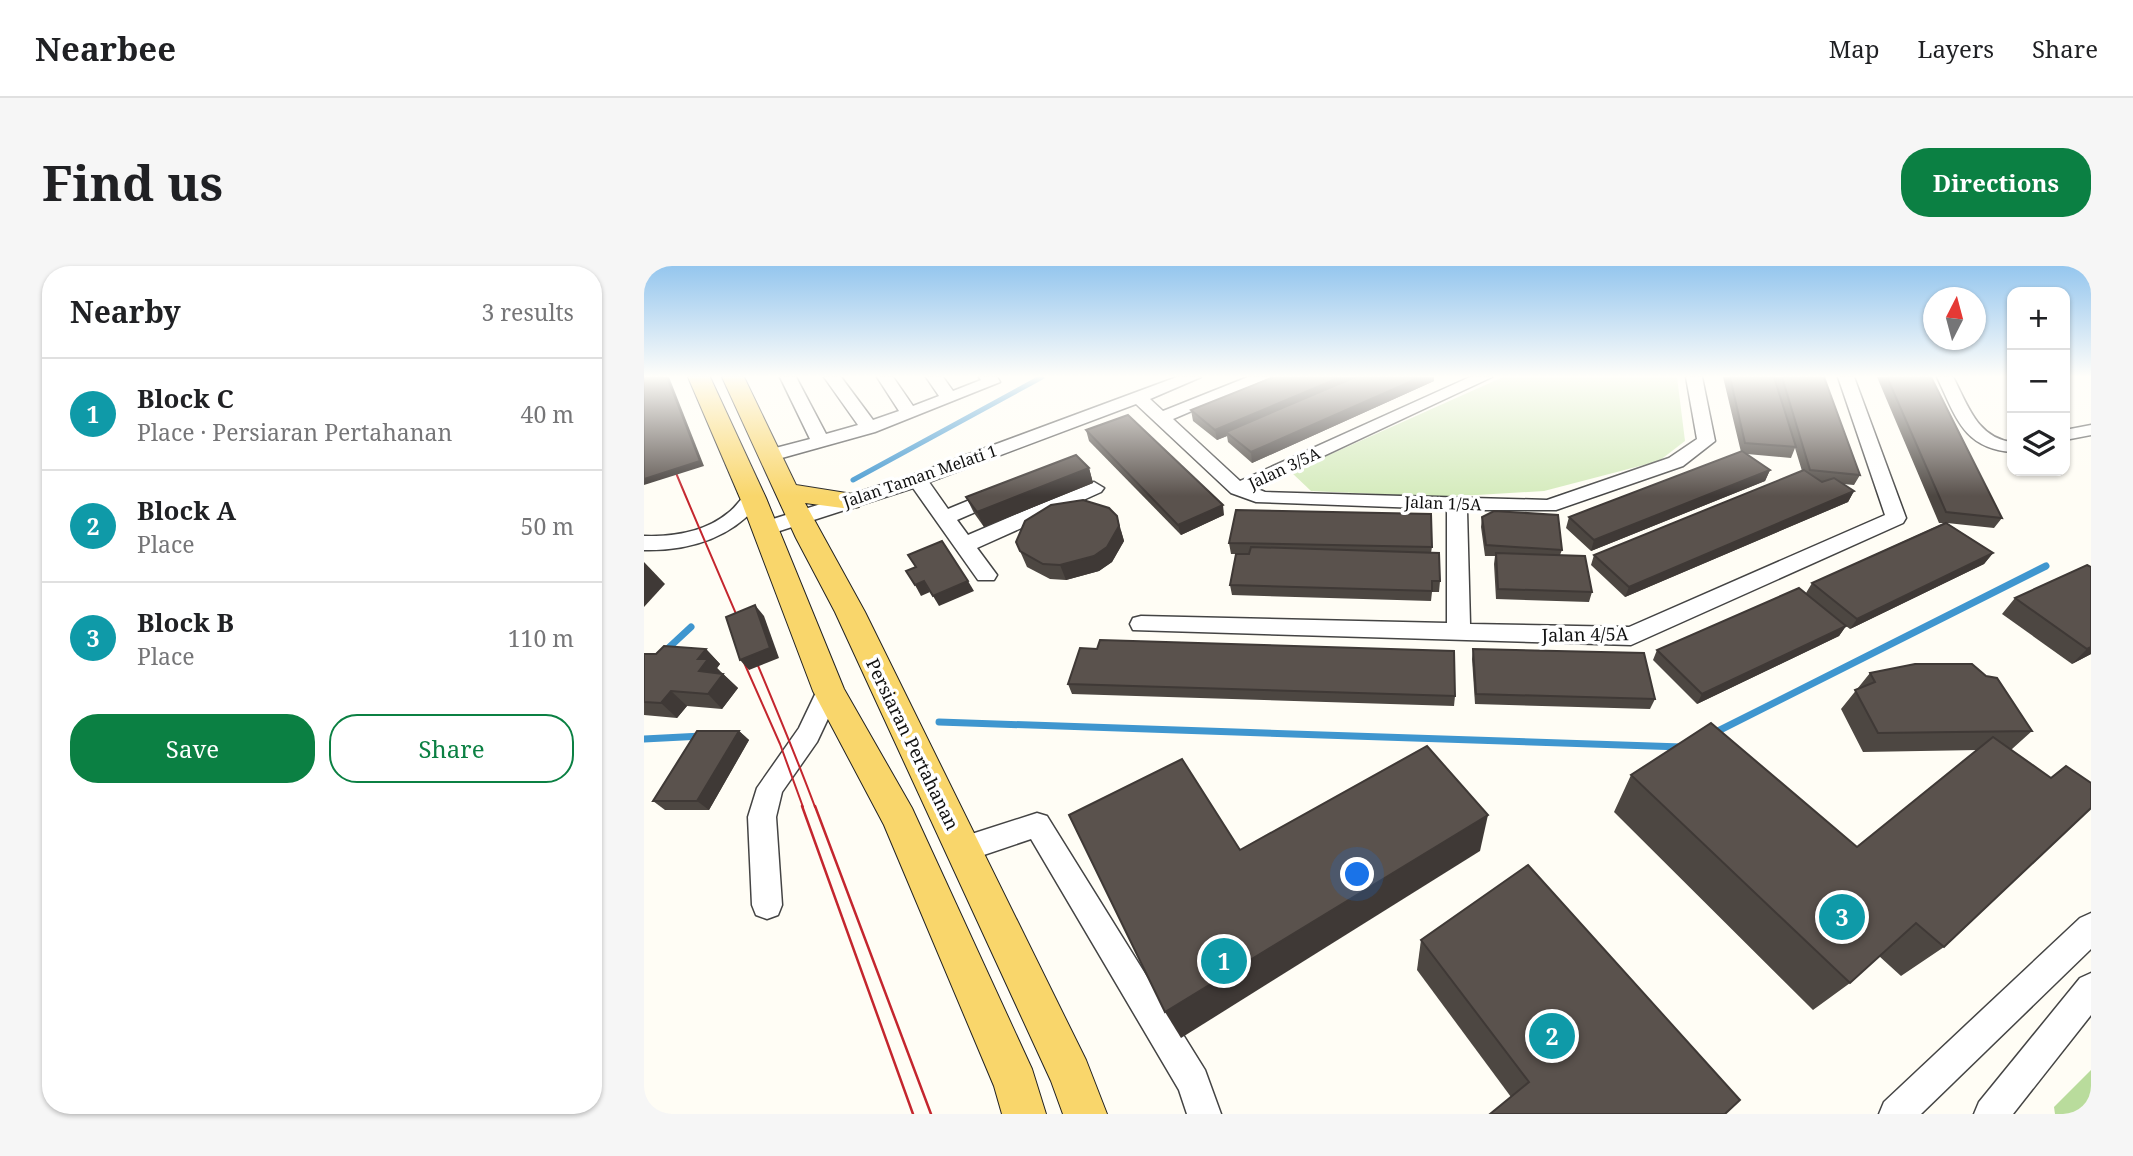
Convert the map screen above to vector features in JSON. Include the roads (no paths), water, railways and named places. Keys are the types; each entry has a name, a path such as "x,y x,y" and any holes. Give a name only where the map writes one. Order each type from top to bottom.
{"main road":[{"path":"716,417 829,691 899,819 1016,1085 1024,1114"},
{"name":"Persiaran Pertahanan","path":"752,417 805,527 850,612 1071,1075 1085,1114"},
{"path":"788,490 813,498 850,501"},
{"path":"805,527 850,501"}],"street":[{"path":"808,417 821,442"},
{"path":"861,417 869,428"},
{"path":"771,455 869,428 899,417"},
{"name":"Jalan Taman Melati 1","path":"850,501 917,480 1089,417"},
{"name":"Jalan 3/5A","path":"1238,489 1397,417"},
{"name":"Jalan 1/5A","path":"1160,418 1238,489 1263,498 1549,506 1676,462 1706,441 1701,417"},
{"name":"Jalan 4/5A","path":"1141,624 1631,636 1896,518 1860,417"},
{"path":"1965,417 1975,435 1986,443 2007,446"},
{"path":"2070,434 2091,430"},
{"path":"917,480 986,575"},
{"path":"945,518 1016,488"},
{"path":"965,545 1094,488"},
{"path":"644,543 662,544 710,531 735,519 752,498"},
{"path":"1457,504 1459,633"},
{"path":"764,528 805,527"},
{"path":"767,905 762,817 770,788 808,736 829,691"},
{"path":"963,849 1037,825 1193,1082 1204,1114"},
{"path":"1896,1114 2091,928"},
{"path":"1991,1114 2091,989"}],"waterway":[{"path":"853,480 969,417"},
{"path":"1712,734 2046,566"},
{"path":"663,653 691,627"},
{"path":"939,722 1682,747"},
{"path":"644,739 702,736"}],"tram line":[{"path":"669,456 815,807"},
{"path":"738,649 780,744 803,807"},
{"path":"802,806 913,1114"},
{"path":"815,806 931,1114"}],"place":[{"name":"Block B","path":"1842,917"},
{"name":"Block C","path":"1224,961"},
{"name":"Block A","path":"1552,1036"}]}
